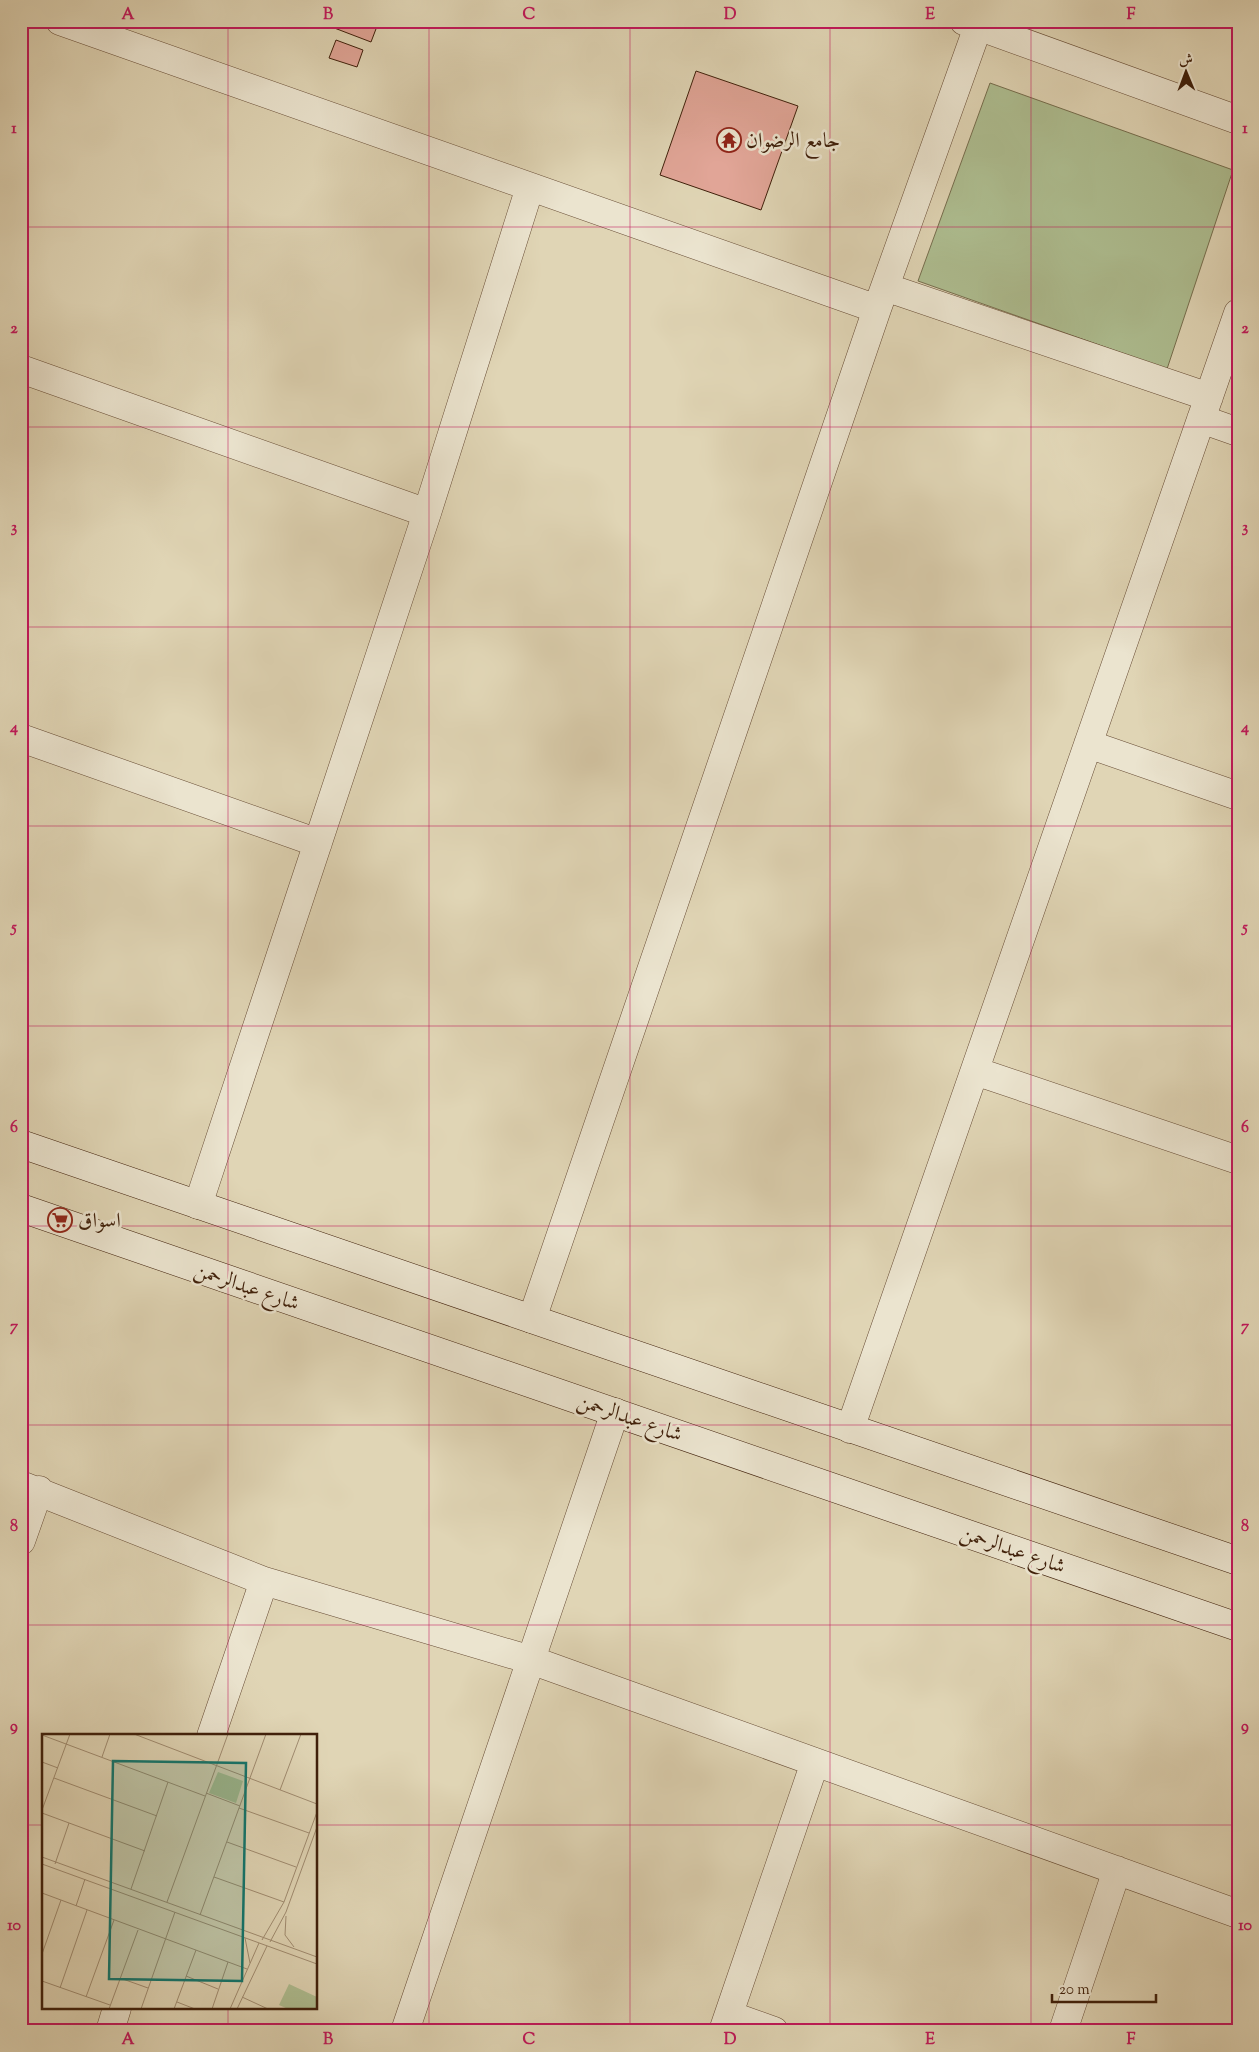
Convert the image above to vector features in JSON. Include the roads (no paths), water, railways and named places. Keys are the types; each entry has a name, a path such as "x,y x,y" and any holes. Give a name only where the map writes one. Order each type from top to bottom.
{"street":[{"path":"60,21 530,187 881,298 1205,408 1238,432"},
{"path":"532,1319 974,23 1238,120"},
{"path":"198,1205 427,513 530,187"},
{"path":"850,1429 1238,313"},
{"path":"21,369 427,513"},
{"path":"21,738 318,843"},
{"path":"1088,744 1238,796"},
{"path":"975,1071 1238,1160"},
{"path":"21,1144 1238,1561"},
{"name":"شارع عبدالرحمن","path":"21,1208 1238,1627"},
{"path":"405,2031 615,1412"},
{"path":"21,1541 30,1488 264,1581 531,1660 1238,1914"},
{"path":"212,1734 264,1581"},
{"path":"774,2031 726,2023 815,1762"},
{"path":"1063,2031 1117,1870"},
{"path":"110,2031 116,2010"}],"place":[{"name":"جامع الرضوان","path":"729,140"},
{"name":"اسواق","path":"60,1220"}]}
